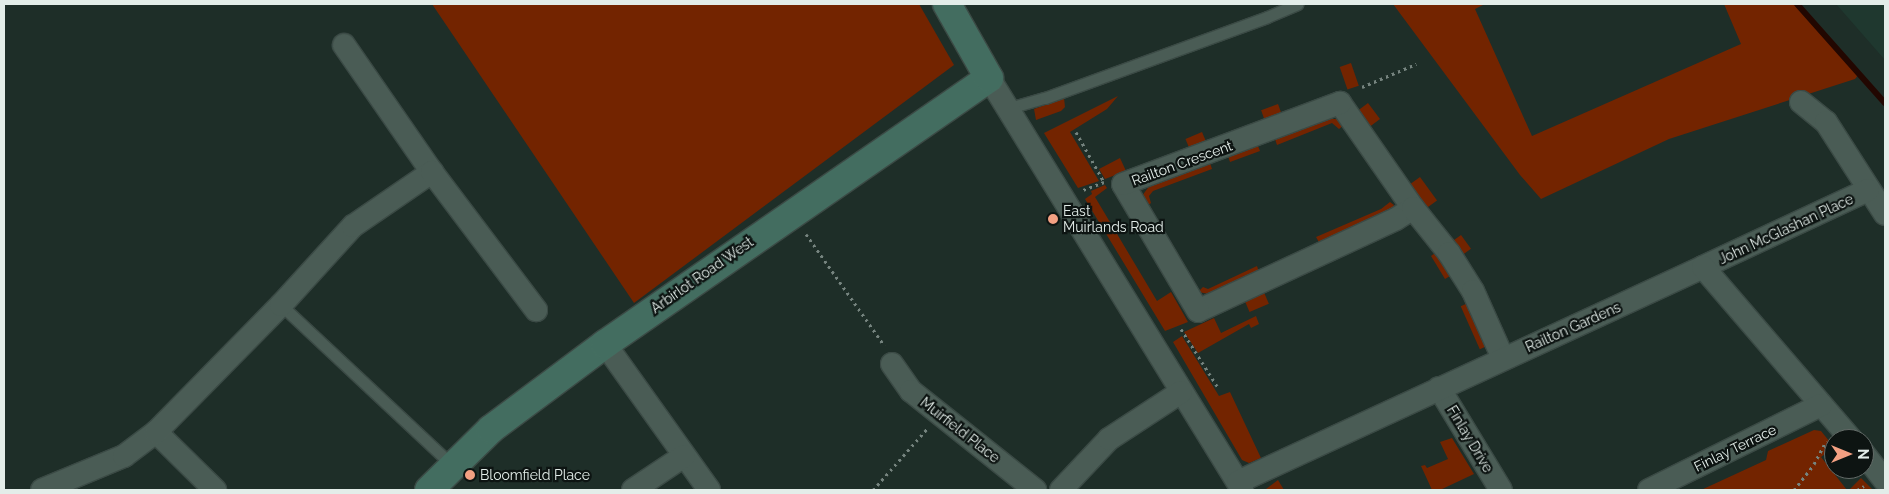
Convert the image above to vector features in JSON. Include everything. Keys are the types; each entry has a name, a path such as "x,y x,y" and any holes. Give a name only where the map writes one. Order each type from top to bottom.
{"main road":[{"path":"947,4 989,78"},
{"name":"Arbirlot Road West","path":"429,490 491,429 605,344 791,213 989,78"}],"street":[{"path":"344,44 432,172 536,310"},
{"path":"989,78 1240,486"},
{"name":"John McGlashan Place","path":"1800,102 1826,122 1885,214"},
{"name":"Railton Crescent","path":"1413,208 1396,219 1198,311 1123,184 1340,103 1413,208 1449,253 1473,292 1503,358"},
{"path":"42,490 124,456 156,432 281,305 353,226 432,172"},
{"name":"John McGlashan Place","path":"1703,267 1868,190"},
{"path":"1703,267 1842,429"},
{"name":"Railton Gardens","path":"1240,486 1439,388 1703,267"},
{"path":"605,344 709,490"},
{"name":"Muirfield Place","path":"892,364 912,391 1035,490"},
{"name":"Finlay Drive","path":"1439,388 1501,490"},
{"path":"1061,490 1109,439 1182,392"},
{"name":"Finlay Terrace","path":"1649,490 1821,405"},
{"path":"156,432 215,490"},
{"path":"633,490 684,456"}],"lane":[{"path":"1009,108 1045,98 1267,18 1297,4"},
{"path":"281,305 453,466"}],"path":[{"path":"1362,88 1416,64"},
{"path":"1076,132 1104,182"},
{"path":"791,213 881,338 892,364"},
{"path":"1181,329 1220,389"},
{"path":"873,490 940,414"},
{"path":"1794,490 1814,464 1824,446"}],"shaded area":[{"path":"432,4 919,4 954,65 634,303"},
{"path":"1393,4 1485,4 1475,9 1532,136 1741,44 1724,4 1794,4 1859,74 1855,79 1669,139 1541,199 1520,175"},
{"path":"1836,4 1885,4 1885,60"},
{"path":"1351,63 1359,86 1347,90 1340,67"},
{"path":"1118,96 1107,109 1070,132 1099,181 1078,188 1044,133"},
{"path":"1064,98 1065,107 1061,111 1036,120 1034,109"},
{"path":"1368,103 1380,119 1368,128 1356,112"},
{"path":"1278,104 1283,118 1266,124 1261,110"},
{"path":"1327,119 1337,119 1344,125 1339,129 1332,123 1277,145 1275,139"},
{"path":"1202,132 1208,146 1191,153 1185,139"},
{"path":"1258,146 1260,151 1230,162 1228,156"},
{"path":"1120,158 1126,171 1105,179 1099,169"},
{"path":"1210,163 1212,169 1153,191 1149,196 1151,203 1146,207 1142,196 1150,185"},
{"path":"1420,177 1437,200 1425,209 1408,186"},
{"path":"1105,185 1107,188 1095,197 1157,301 1171,292 1188,322 1165,331 1085,199 1092,194 1091,191"},
{"path":"1390,202 1394,205 1392,209 1320,244 1316,237 1381,209"},
{"path":"1461,235 1471,249 1459,258 1449,244"},
{"path":"1435,253 1450,276 1445,279 1431,256"},
{"path":"1257,266 1259,272 1209,294 1198,292 1203,287 1208,289"},
{"path":"1263,290 1269,304 1250,312 1244,298"},
{"path":"1468,303 1487,346 1480,349 1461,306"},
{"path":"1256,316 1259,324 1251,328 1249,324 1198,353 1184,332 1214,318 1221,333"},
{"path":"1182,336 1219,396 1230,392 1261,458 1249,463 1242,460 1173,342"},
{"path":"1814,430 1821,431 1824,435 1824,455 1821,457 1824,461 1824,479 1838,479 1847,490 1701,490 1766,460 1768,451"},
{"path":"1452,438 1474,474 1440,490 1432,490 1421,466 1425,465 1427,468 1448,459 1440,442"},
{"path":"1862,479 1873,490 1849,490"},
{"path":"1278,480 1284,490 1265,490 1266,489"}],"waterway":[{"path":"1797,4 1885,103"}],"place":[{"name":"East Muirlands Road","path":"1053,219"},
{"name":"Bloomfield Place","path":"470,475"}]}
